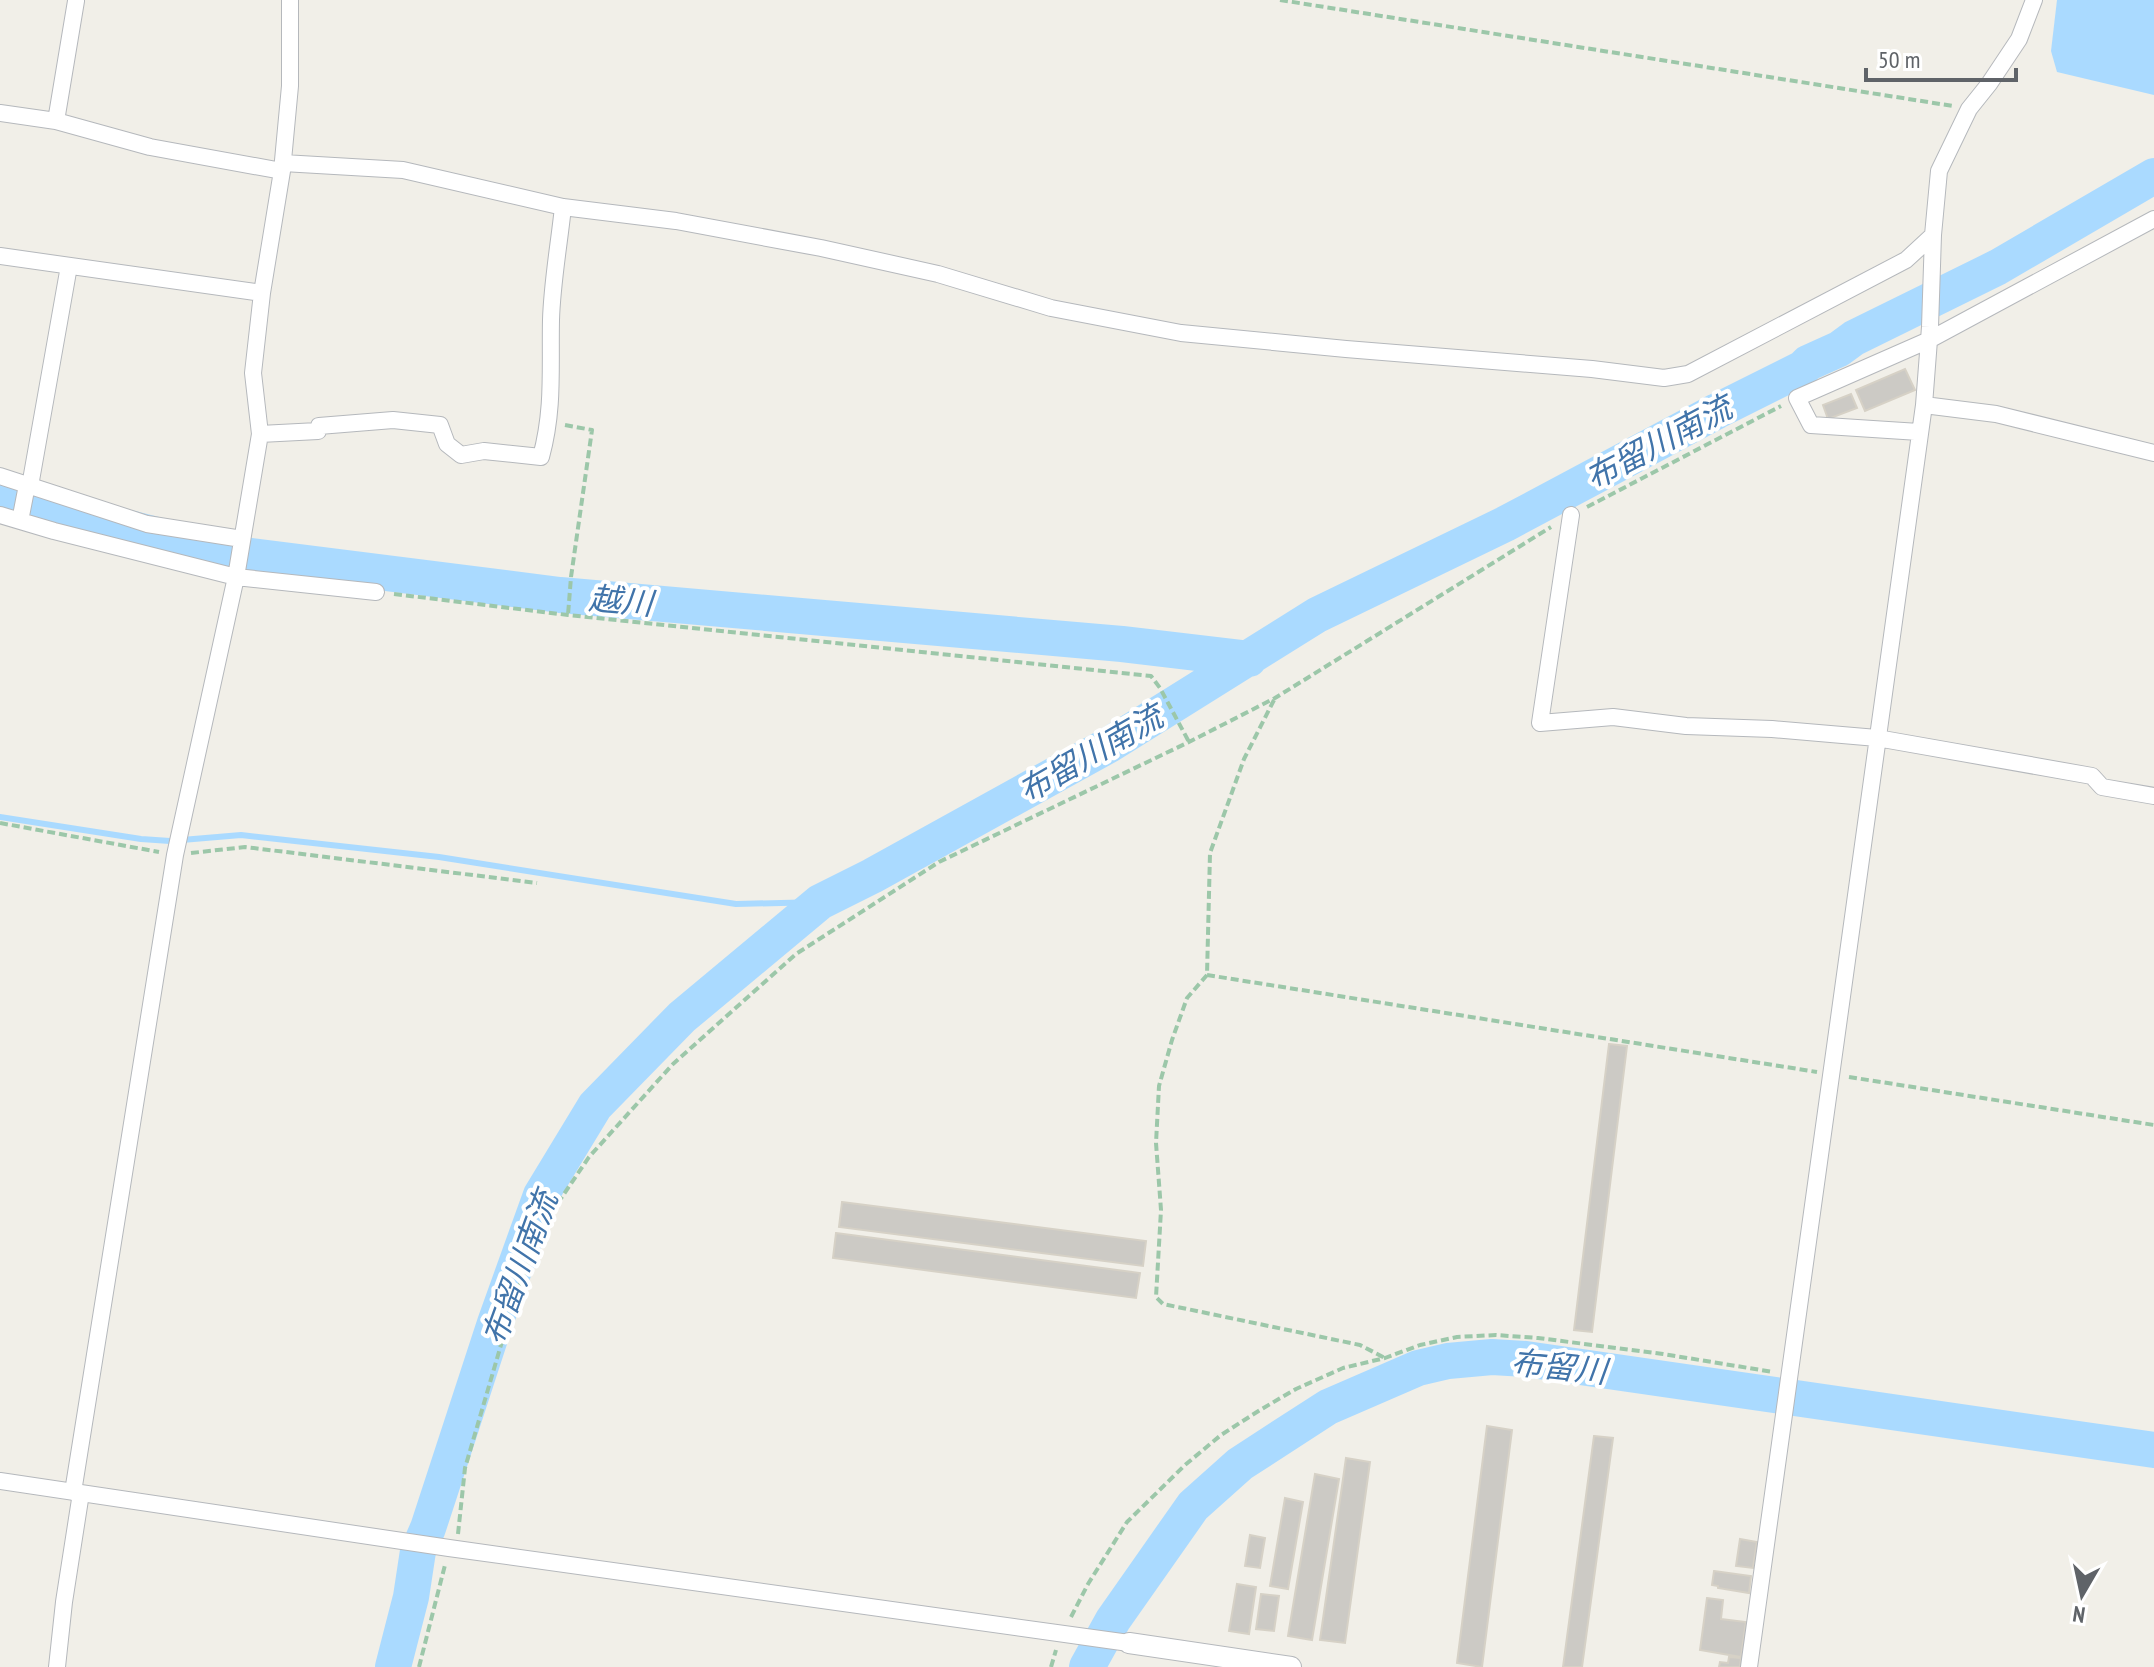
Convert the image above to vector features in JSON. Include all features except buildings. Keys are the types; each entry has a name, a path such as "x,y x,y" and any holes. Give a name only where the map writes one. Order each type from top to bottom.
{"street":[{"path":"57,1667 77,1492 137,1081 175,855 236,577 260,434 253,373 262,293 283,167 290,86 290,0"},
{"path":"1749,1667 1924,405 1939,171 1969,109 2019,39 2034,0"},
{"path":"56,121 76,1"},
{"path":"0,113 56,121 150,147 283,167 403,170 563,207 676,221 821,248 938,274 1051,308 1181,333 1664,378 1688,374 1933,244"},
{"path":"260,434 318,431 319,426 393,420 440,425 447,444 461,455 484,451 541,457 552,397 551,316 563,207"},
{"path":"1919,432 1811,425 1797,398 2154,219"},
{"path":"0,256 262,293"},
{"path":"20,521 69,266"},
{"path":"1924,405 1996,414 2154,453"},
{"path":"0,476 147,524 242,539"},
{"path":"0,515 236,577 376,592"},
{"path":"1571,515 1540,723 1613,717 1686,726 1877,738 2092,776 2102,787 2154,796"},
{"path":"0,1481 1291,1667"}],"path":[{"path":"1280,0 1969,109"},
{"path":"419,1667 452,1548 465,1468 515,1297 543,1225 589,1157 673,1064 796,954 939,862 1275,698 1571,515 1797,398"},
{"path":"548,422 592,430 568,615"},
{"path":"376,592 1151,676 1189,742"},
{"path":"1275,698 1244,759 1210,853 1207,975 1187,998 1159,1086 1156,1143 1161,1210 1156,1297 1163,1304 1360,1345 1385,1358"},
{"path":"0,823 175,855 245,847 537,883"},
{"path":"1207,975 2154,1125"},
{"path":"1065,1633 1088,1584 1127,1522 1185,1465 1221,1435 1296,1389 1343,1368 1457,1337 1496,1335 1663,1354 1789,1380"}],"water":[{"path":"2057,0 2154,0 2154,95 2057,72 2051,51"}],"waterway":[{"name":"布留川南流","path":"393,1667 411,1597 418,1551 541,1195 595,1106 682,1017 820,902 1109,745 1317,615 1505,524 1839,349 1854,338 1998,267 2154,176"},
{"name":"越川","path":"0,493 228,553 560,595 1122,644 1249,659"},
{"path":"0,817 141,839 170,841 241,835 439,857 736,904 820,902"},
{"name":"布留川","path":"1087,1667 1113,1620 1193,1506 1240,1464 1328,1407 1418,1368 1448,1361 1492,1357 1526,1359 2154,1450"}]}
